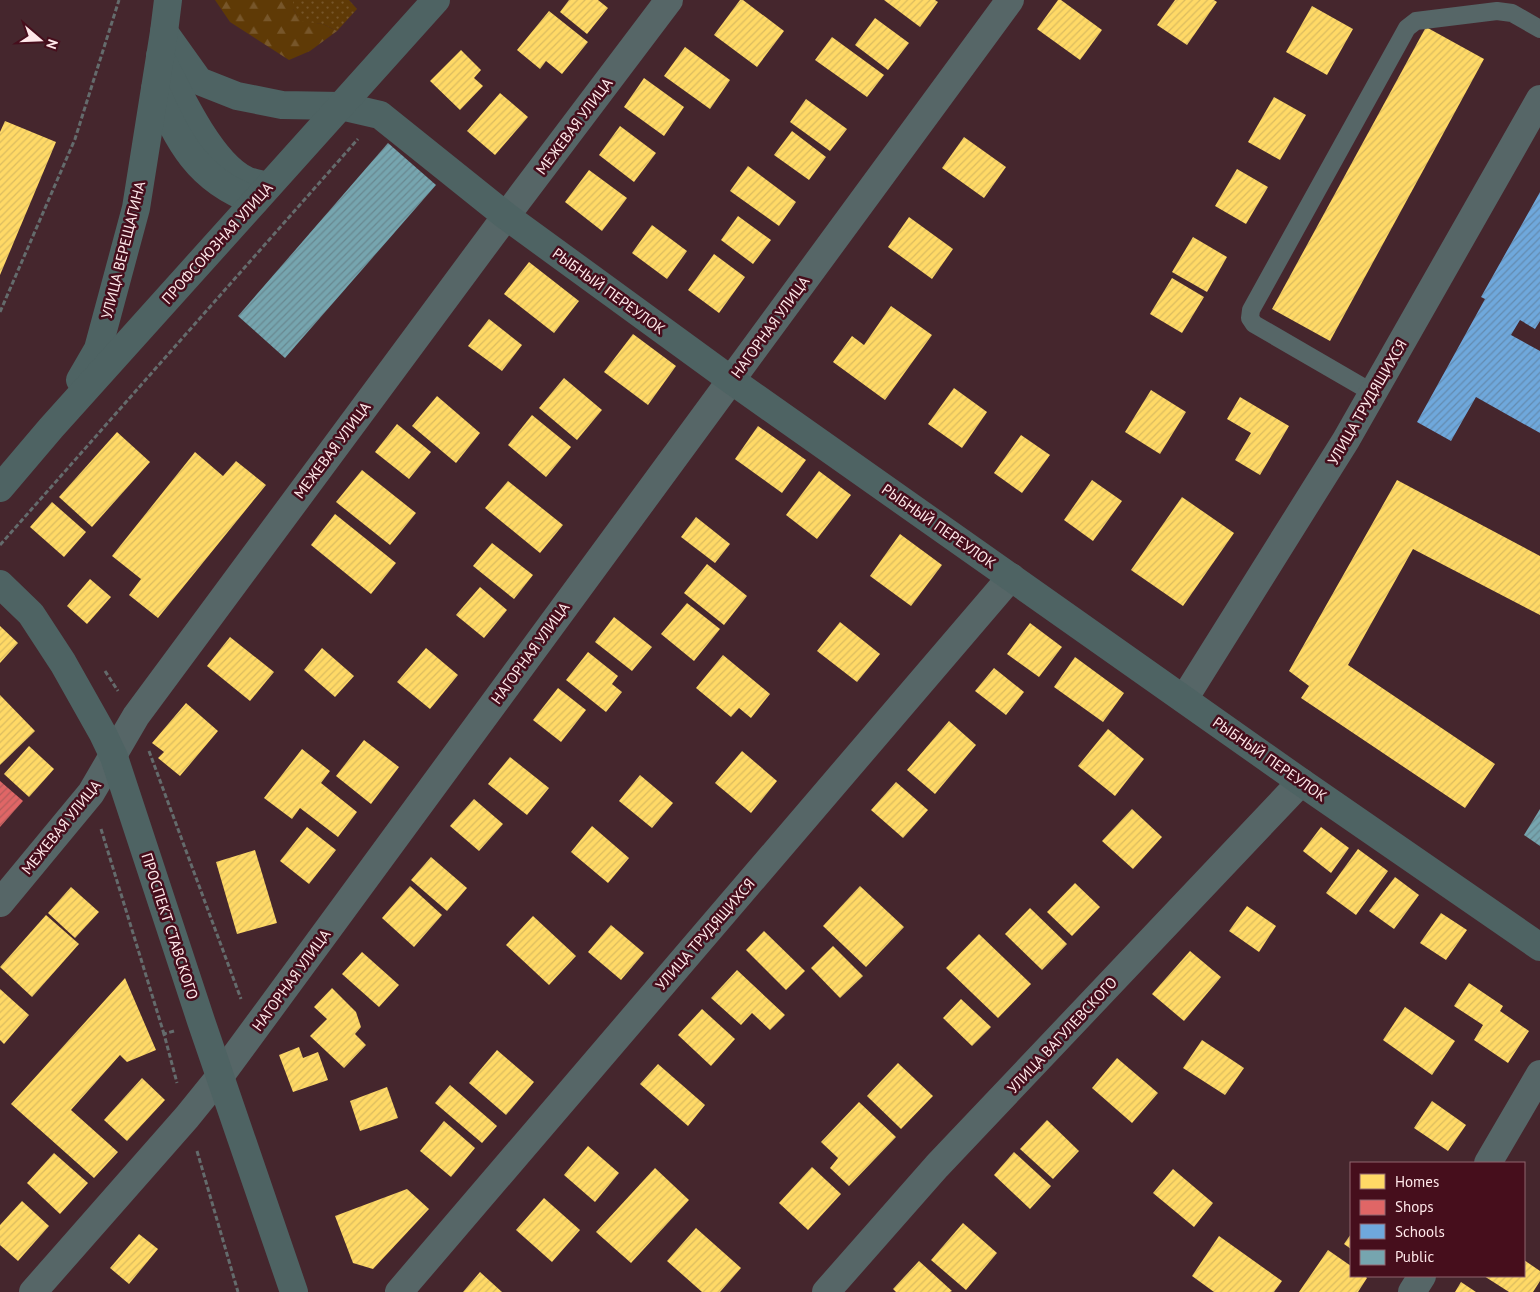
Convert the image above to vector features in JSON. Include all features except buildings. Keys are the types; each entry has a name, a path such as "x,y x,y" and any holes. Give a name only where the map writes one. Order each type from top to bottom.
{"street":[{"name":"УЛИЦА ВЕРЕЩАГИНА","path":"51,428 98,349 136,208 168,0"},
{"name":"ПРОФСОЮЗНАЯ УЛИЦА","path":"0,488 51,428 436,0"},
{"name":"МЕЖЕВАЯ УЛИЦА","path":"0,903 92,793 142,708 506,216 669,0"},
{"name":"НАГОРНАЯ УЛИЦА","path":"33,1292 187,1117 221,1075 1010,0"},
{"name":"РЫБНЫЙ ПЕРЕУЛОК","path":"162,44 199,81 237,96 282,105 341,106 380,115 506,216 731,380 1301,782 1540,947"},
{"path":"162,44 195,124 226,165 261,194"},
{"path":"155,89 173,128 192,158 219,184 235,194 261,194"},
{"name":"УЛИЦА ТРУДЯЩИХСЯ","path":"1184,699 1346,440 1540,99"},
{"name":"УЛИЦА ТРУДЯЩИХСЯ","path":"398,1292 1010,577"},
{"name":"ПРОСПЕКТ СТАВСКОГО","path":"0,584 31,614 63,663 114,757 294,1292"},
{"name":"УЛИЦА ВАГУЛЕВСКОГО","path":"826,1292 937,1166 1301,782"},
{"path":"1489,1162 1540,1074"},
{"path":"1412,1292 1421,1277"}],"lane":[{"path":"1373,393 1254,324 1250,318 1251,310 1407,28 1416,21 1497,11 1512,13 1540,29"}],"path":[{"path":"0,312 75,139 119,0"},
{"path":"0,545 380,115"},
{"path":"215,1215 238,1292"}],"green space":[{"path":"215,0 293,0 293,9 301,21 323,24 337,31 310,51 289,60 230,22"},
{"path":"293,0 349,0 357,9 337,31 323,24 301,22 293,9"}]}
